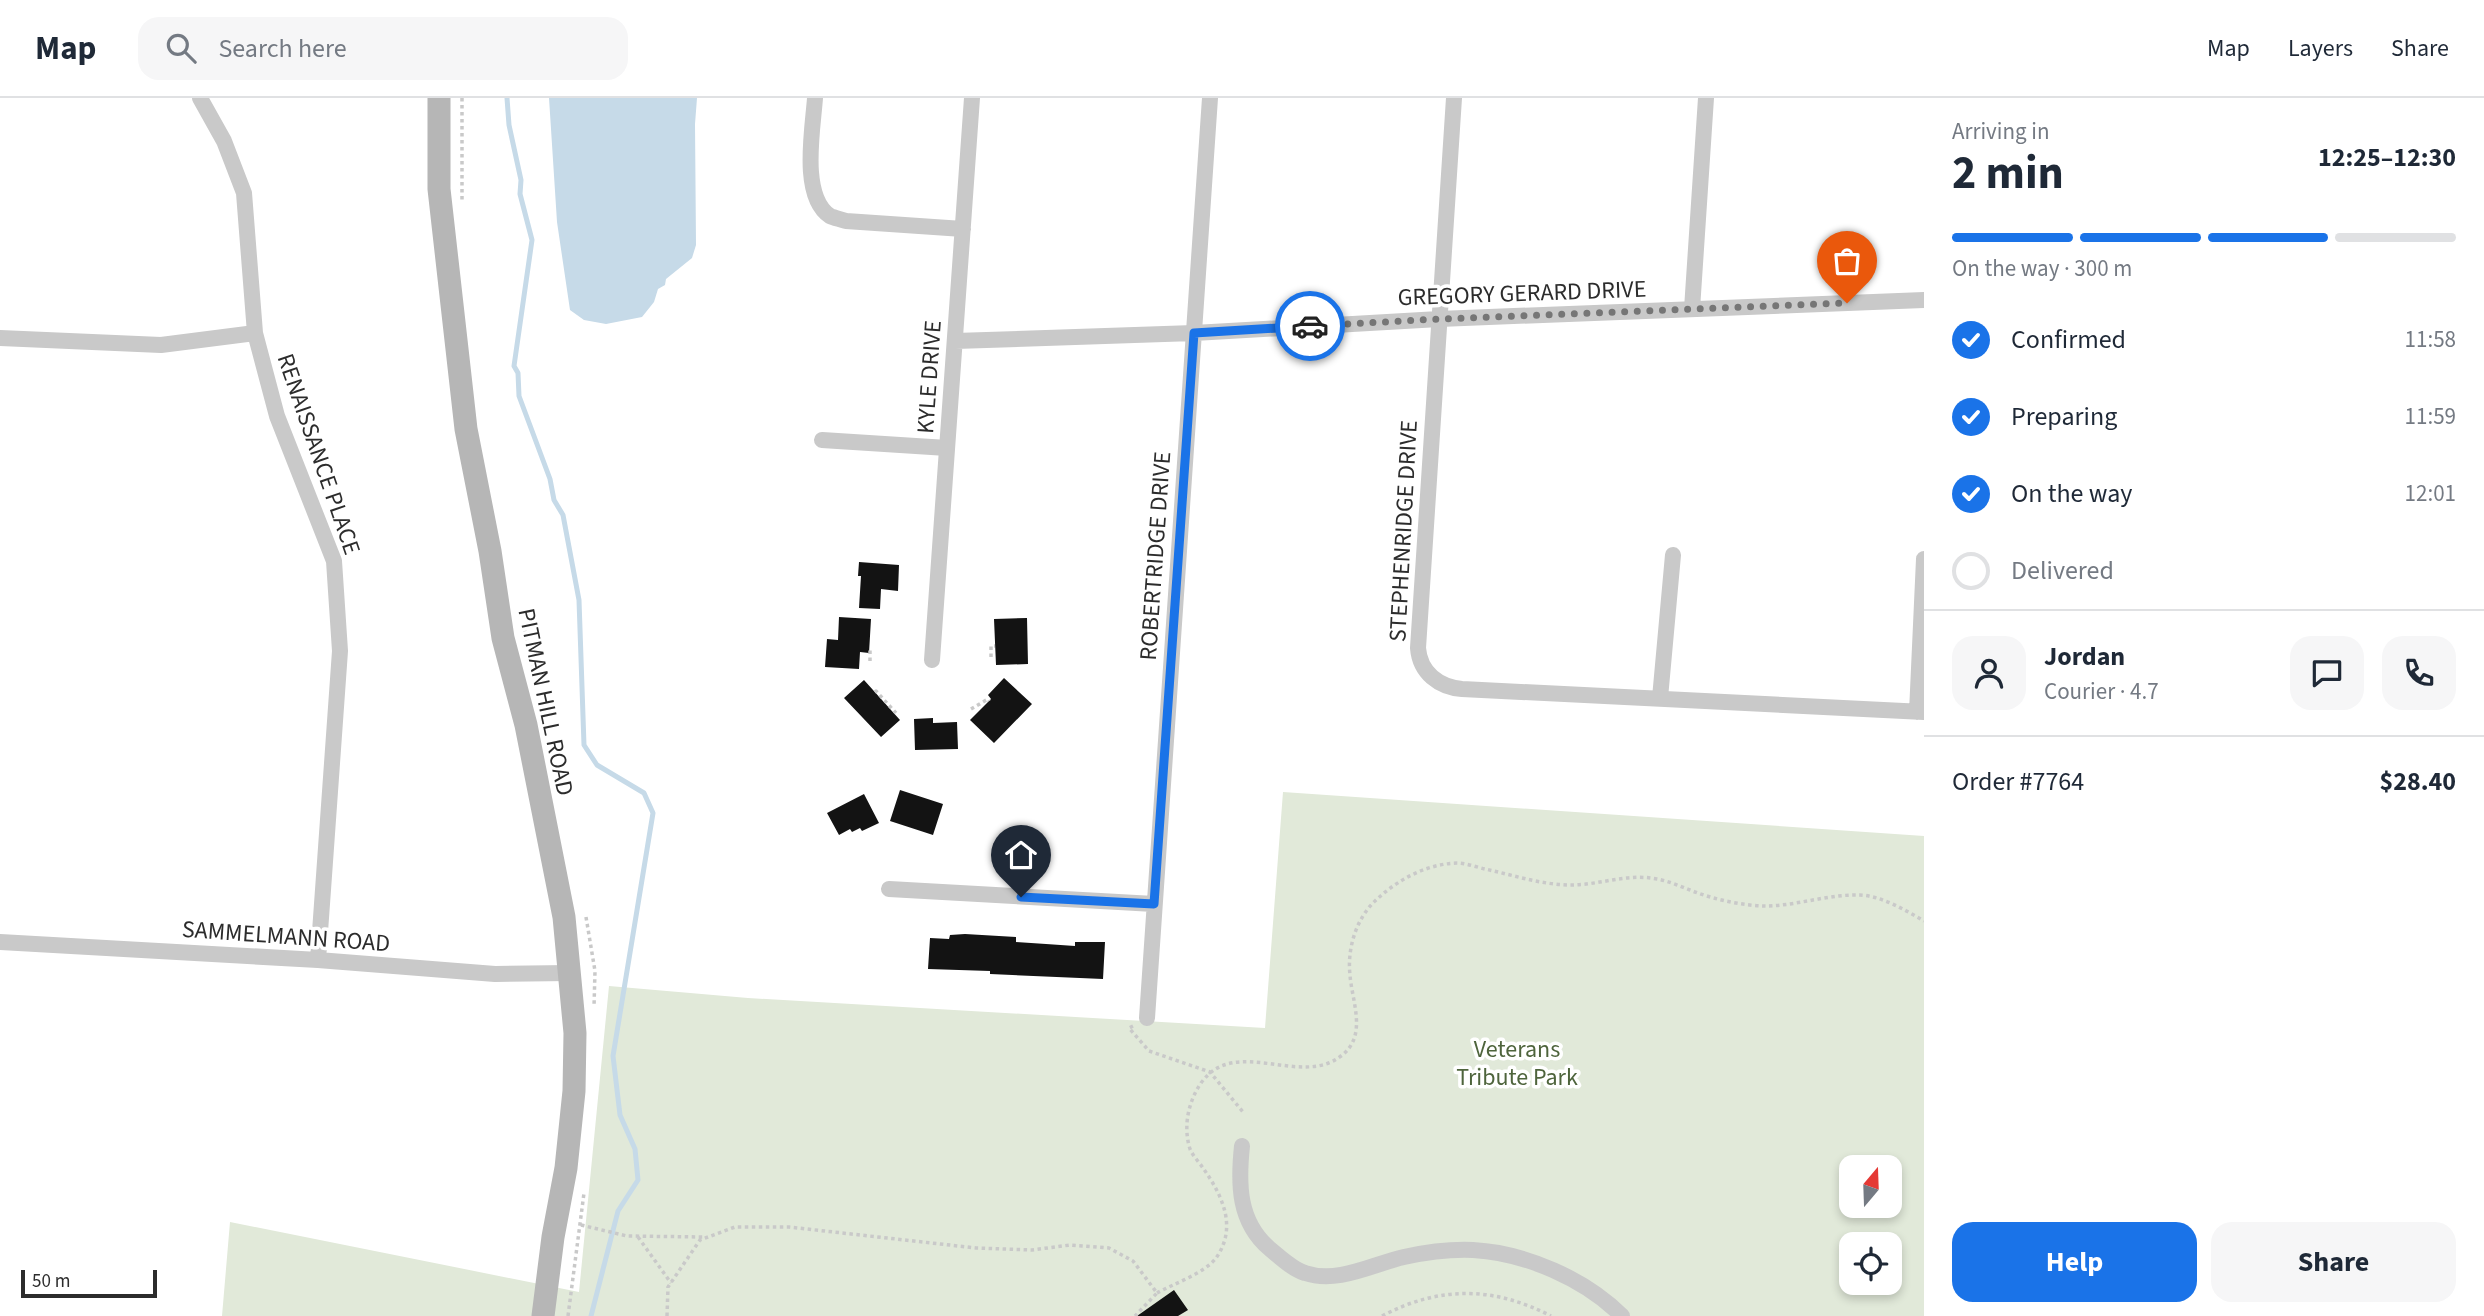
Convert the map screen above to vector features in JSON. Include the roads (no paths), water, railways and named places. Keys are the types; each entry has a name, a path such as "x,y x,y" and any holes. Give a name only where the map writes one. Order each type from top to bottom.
{"main road":[{"name":"PITMAN HILL ROAD","path":"439,98 439,189 466,429 490,551 503,638 526,725 564,917 575,1033 574,1091 566,1168 553,1237 543,1316"}],"street":[{"name":"RENAISSANCE PLACE","path":"200,98 224,141 244,193 255,333 277,416 328,540 337,581 340,651 318,960"},
{"path":"815,98 812,186 818,203 830,216 846,221 963,229"},
{"name":"KYLE DRIVE","path":"932,660 972,98"},
{"name":"ROBERTRIDGE DRIVE","path":"1146,1018 1210,98"},
{"name":"STEPHENRIDGE DRIVE","path":"1454,98 1418,648 1423,668 1440,685 1448,688 1920,712"},
{"path":"1692,309 1706,98"},
{"name":"GREGORY GERARD DRIVE","path":"955,341 1194,333 1439,319 1924,300"},
{"path":"0,338 161,345 255,333"},
{"path":"822,440 947,448"},
{"path":"1660,698 1673,555"},
{"path":"1920,712 1924,559"},
{"path":"889,889 1154,904"},
{"name":"SAMMELMANN ROAD","path":"0,942 318,960 495,974 569,973"},
{"path":"1242,1146 1240,1198 1248,1224 1265,1244 1286,1262 1305,1273 1327,1277 1402,1257 1441,1251 1475,1250 1552,1269 1587,1289 1622,1316"}],"water":[{"path":"549,98 697,98 696,245 692,258 666,279 665,285 658,289 654,302 642,317 606,324 584,320 570,310 557,222"}],"waterway":[{"path":"507,98 509,125 521,180 520,194 532,240 514,366 518,373 519,396 550,479 554,500 563,515 579,600 584,745 597,765 644,793 653,813 613,1056 620,1115 635,1149 638,1180 618,1211 591,1316"}],"park label":[{"name":"Veterans Tribute Park","path":"1517,1063"}]}
